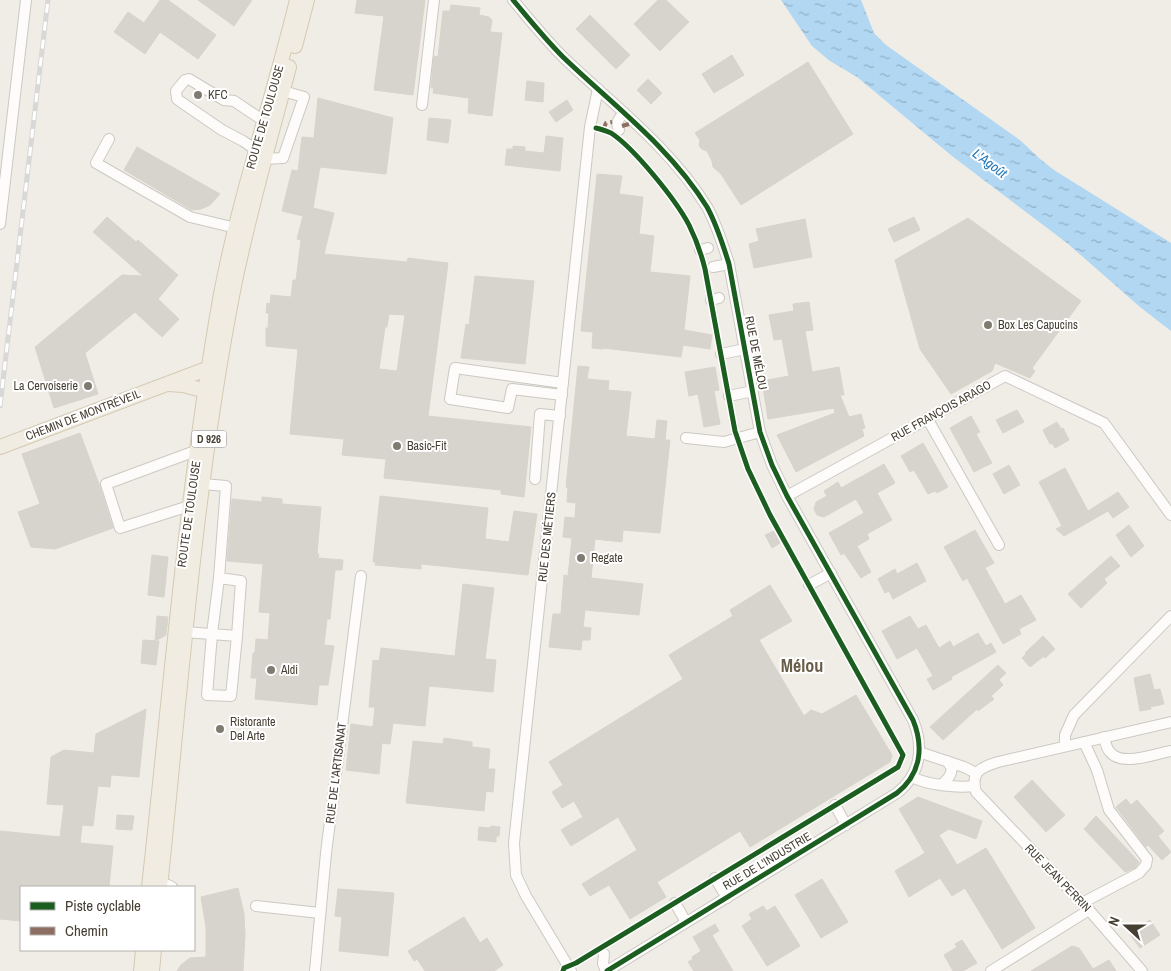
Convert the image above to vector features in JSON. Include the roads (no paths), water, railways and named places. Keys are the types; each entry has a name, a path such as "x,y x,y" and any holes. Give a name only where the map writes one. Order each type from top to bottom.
{"main road":[{"name":"D 926","path":"158,886 191,570 213,414 234,288 260,154 283,91 305,1"},
{"name":"ROUTE DE TOULOUSE","path":"158,886 182,568 209,368 222,294 245,186 260,154 264,120 284,54 305,1"},
{"name":"CHEMIN DE MONTRÉVEIL","path":"0,447 209,368"},
{"name":"CHEMIN DE MONTRÉVEIL","path":"165,384 182,385 206,391"},
{"path":"141,971 143,951"},
{"path":"152,971 154,951"}],"street":[{"path":"0,224 3,178 26,0"},
{"path":"422,105 434,0"},
{"name":"RUE DE MÉLOU","path":"512,0 553,46 670,157 707,208 722,240 729,264 760,432 772,465 787,496 913,720 920,742 919,752"},
{"path":"264,120 258,118 234,101 224,100 190,79 184,80 176,91 177,99 181,102 222,130 243,141 260,154 283,158 304,97 283,91"},
{"name":"RUE DES MÉTIERS","path":"571,971 516,875 514,843 591,117 598,89"},
{"path":"619,130 617,124 624,112"},
{"path":"110,139 96,163 190,217 236,228"},
{"path":"713,267 729,264"},
{"path":"721,354 744,350"},
{"path":"562,395 512,389 508,408 450,399 455,368 563,383"},
{"name":"RUE FRANÇOIS ARAGO","path":"787,496 1005,376 1104,423 1171,515"},
{"path":"729,396 753,392"},
{"path":"535,479 540,414 560,416"},
{"path":"927,418 999,545"},
{"path":"686,438 724,442 760,432"},
{"path":"190,506 120,528 106,484 198,450"},
{"path":"203,484 226,486 208,695 231,696 241,581 219,578"},
{"path":"810,585 831,573"},
{"name":"RUE DE L'ARTISANAT","path":"315,971 338,754 361,576"},
{"path":"1065,746 1066,735 1074,716 1171,616"},
{"path":"185,632 237,636"},
{"path":"912,777 918,780 942,784 974,786 976,773 982,768 998,762 1171,722"},
{"path":"1104,737 1108,751 1116,758 1126,760 1171,751"},
{"path":"990,971 1086,906 1139,873 1146,865 1147,859 1109,810 1097,770 1084,742"},
{"path":"919,752 976,773"},
{"name":"RUE DE L'INDUSTRIE","path":"607,971 907,786 912,777 919,752"},
{"path":"942,784 951,774 952,768 947,761"},
{"name":"RUE JEAN PERRIN","path":"974,786 976,792 1086,906 1142,971"},
{"path":"835,806 846,825"},
{"path":"715,878 727,898"},
{"path":"675,903 686,922"},
{"path":"256,906 320,913"},
{"path":"604,954 603,964 607,971"}],"water":[{"name":"L'Agoût","path":"781,0 861,0 874,33 886,45 1021,141 1054,170 1171,243 1171,331 1140,307 1067,243 952,156 857,77 830,61 812,46"}],"railway":[{"path":"0,406 48,0"}],"place":[{"name":"KFC","path":"198,95"},
{"name":"Box Les Capucins","path":"988,325"},
{"name":"La Cervoiserie","path":"88,386"},
{"name":"Basic-Fit","path":"397,446"},
{"name":"Regate","path":"581,558"},
{"name":"Aldi","path":"271,670"},
{"name":"Ristorante Del Arte","path":"220,729"}],"district":[{"name":"Mélou","path":"802,666"}]}
